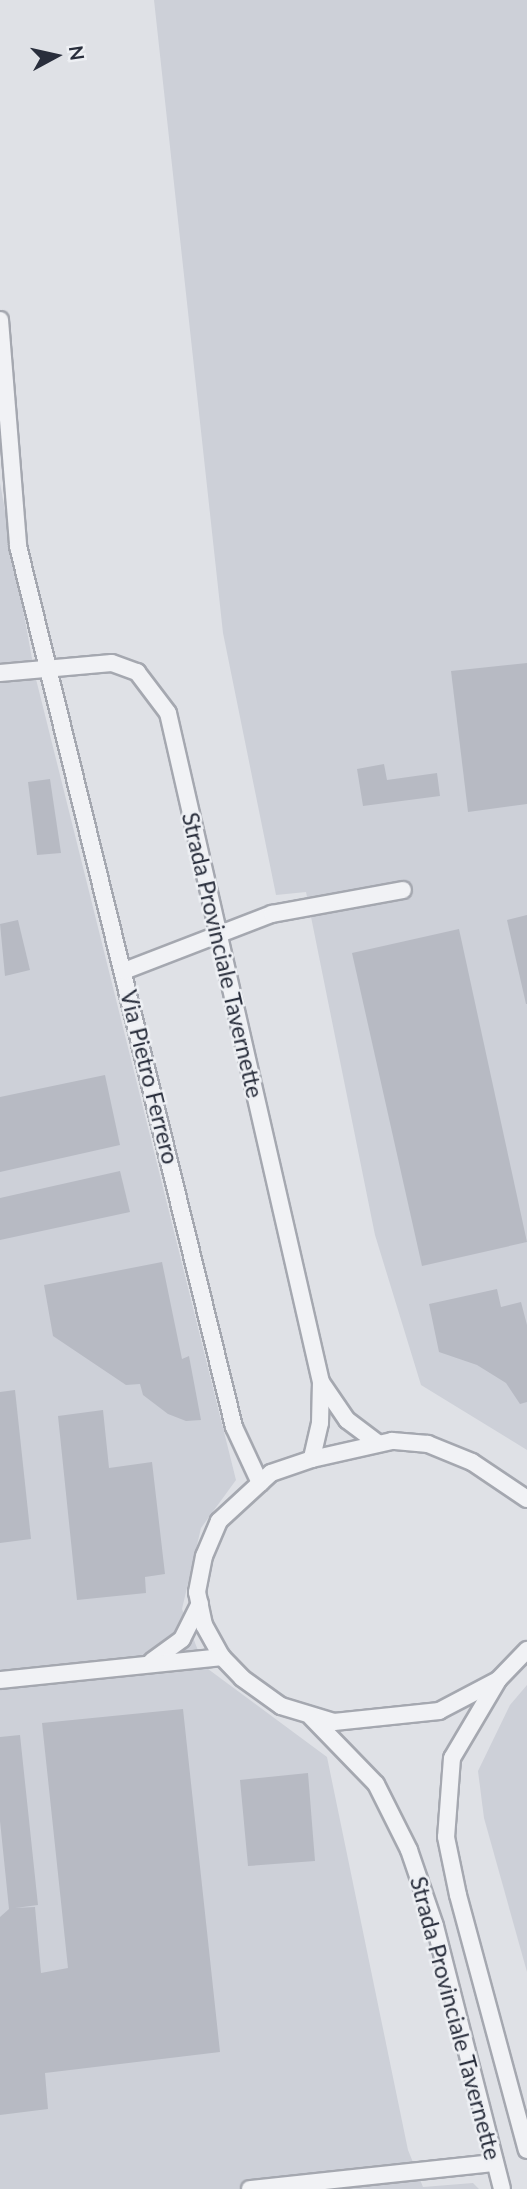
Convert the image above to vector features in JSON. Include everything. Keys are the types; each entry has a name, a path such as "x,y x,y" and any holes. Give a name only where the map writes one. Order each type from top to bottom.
{"street":[{"name":"Via Pietro Ferrero","path":"0,320 18,547 234,1427 260,1483"},
{"name":"Strada Provinciale Tavernette","path":"0,673 112,663 137,672 156,692 168,713 321,1382 320,1423 312,1459"},
{"path":"124,971 272,914 402,890"},
{"name":"Strada Provinciale Tavernette","path":"321,1382 347,1420 378,1443"},
{"path":"527,1499 472,1462 428,1444 378,1443 312,1459 271,1473 219,1521 204,1556 200,1603 204,1625 222,1657 242,1678 281,1706 334,1722 439,1711 498,1680 527,1650"},
{"path":"147,1664 182,1639 200,1603"},
{"path":"0,1679 222,1657"},
{"name":"Strada Provinciale Tavernette","path":"498,1680 452,1758 446,1837 527,2150"},
{"name":"Strada Provinciale Tavernette","path":"309,1715 376,1784 409,1850 435,1926 502,2189"},
{"path":"250,2189 495,2163"}],"shaded area":[{"path":"154,0 527,0 527,1450 421,1385 375,1235 306,892 276,895 223,633"},
{"path":"0,483 35,675 236,1480 201,1528 182,1609 204,1666 327,1757 408,2150 423,2187 473,2183 479,2189 0,2189"},
{"path":"527,1685 527,1972 484,1818 478,1771 510,1705"}],"building":[{"path":"527,663 527,804 468,812 451,671"},
{"path":"384,764 387,780 437,773 440,796 363,806 357,769"},
{"path":"50,779 61,853 37,855 28,782"},
{"path":"527,915 527,1004 526,1004 507,920"},
{"path":"18,920 30,970 5,976 0,924"},
{"path":"459,929 527,1242 422,1266 352,953"},
{"path":"105,1075 120,1145 0,1172 0,1097"},
{"path":"120,1171 130,1212 0,1240 0,1198"},
{"path":"162,1262 182,1359 189,1356 201,1420 186,1421 168,1414 143,1395 140,1384 126,1385 53,1336 44,1285"},
{"path":"497,1289 501,1307 521,1302 527,1325 527,1402 520,1404 506,1383 477,1365 439,1352 429,1304"},
{"path":"15,1390 31,1539 0,1543 0,1392"},
{"path":"103,1410 109,1468 152,1462 165,1574 145,1577 146,1593 77,1600 58,1416"},
{"path":"183,1709 220,2052 45,2073 48,2109 0,2115 0,1917 9,1909 0,1821 0,1737 20,1735 38,1905 15,1908 35,1907 41,1973 68,1968 42,1723"},
{"path":"308,1773 315,1861 248,1866 240,1780"}]}
